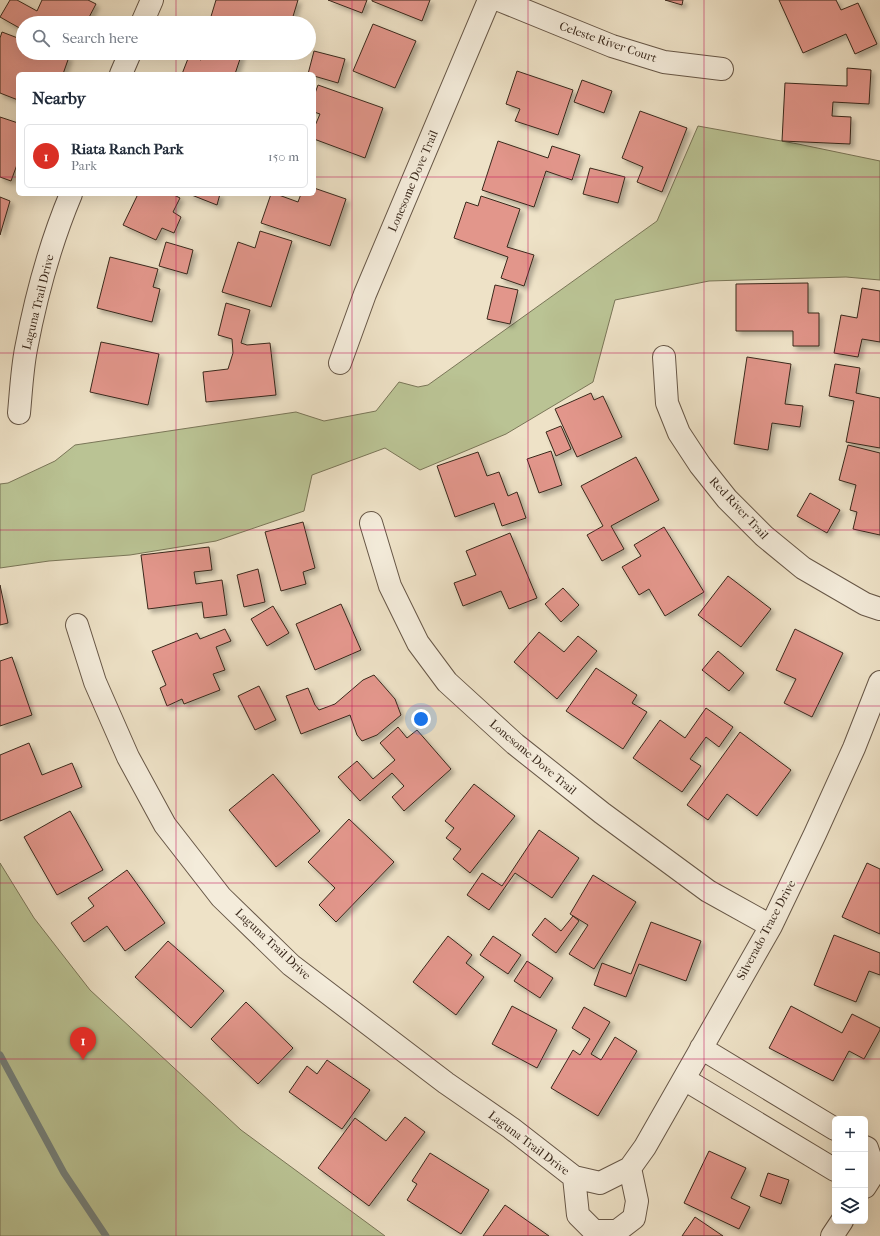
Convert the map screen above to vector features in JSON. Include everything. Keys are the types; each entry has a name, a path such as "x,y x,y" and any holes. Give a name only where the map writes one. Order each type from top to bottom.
{"street":[{"path":"145,16 152,0"},
{"name":"Lonesome Dove Trail","path":"340,363 365,294 489,0"},
{"name":"Celeste River Court","path":"499,0 612,46 664,62 722,69"},
{"path":"122,72 127,60"},
{"name":"Laguna Trail Drive","path":"19,413 26,350 39,290 59,221 70,196"},
{"name":"Red River Trail","path":"664,357 667,403 679,433 700,465 728,499 764,536 803,568 865,604 880,609"},
{"name":"Lonesome Dove Trail","path":"371,522 390,586 418,643 447,682 515,744 602,813 708,891 771,926"},
{"name":"Laguna Trail Drive","path":"76,625 95,682 128,757 165,824 221,896 291,965 446,1083 511,1128 574,1177 600,1182 630,1168 638,1201 634,1218 617,1231 594,1231 578,1214 574,1177"},
{"name":"Silverado Trace Drive","path":"630,1168 645,1146 771,926 815,834 880,682"},
{"path":"702,1048 832,1127"},
{"path":"684,1079 832,1168"},
{"path":"762,1126 780,1096"},
{"path":"868,1152 873,1174"},
{"path":"832,1236 840,1224"}],"green space":[{"path":"698,126 798,144 880,161 880,280 846,277 709,281 615,300 593,382 506,434 420,470 385,448 312,475 304,511 216,541 130,555 49,561 0,568 0,484 8,483 55,461 75,445 296,412 324,421 376,411 399,382 418,387 428,385 657,221"},
{"path":"0,863 34,918 90,990 241,1130 385,1236 0,1236"}],"building":[{"path":"10,0 17,0 37,11 42,0 88,0 96,4 90,16 16,16 16,26 0,17"},
{"path":"216,0 298,0 293,16 211,16"},
{"path":"328,0 367,0 362,13"},
{"path":"372,0 430,0 422,21"},
{"path":"665,0 683,0 682,5"},
{"path":"779,0 836,0 841,10 858,3 877,44 855,54 846,34 803,53"},
{"path":"373,24 416,41 395,88 353,71"},
{"path":"2,32 16,37 16,60 68,60 64,72 16,72 16,99 0,93 0,38"},
{"path":"316,52 345,59 338,83 316,77 316,72 309,72 312,60 316,60"},
{"path":"187,60 240,60 236,72 183,72"},
{"path":"847,68 871,70 869,104 833,102 832,116 851,117 850,144 782,141 785,83 847,86"},
{"path":"517,71 573,90 558,135 515,121 520,109 506,104"},
{"path":"582,80 612,91 604,113 574,102"},
{"path":"318,85 383,108 365,158 316,140 316,123 320,114 316,113 316,90"},
{"path":"640,111 687,128 662,192 637,182 643,167 622,158"},
{"path":"0,117 16,122 16,167 11,181 0,177"},
{"path":"498,141 548,158 552,146 580,155 572,180 546,171 534,207 482,190"},
{"path":"590,168 625,177 618,203 583,194"},
{"path":"316,189 346,199 330,246 261,223 270,196 282,196 298,202 300,196 316,196"},
{"path":"137,196 176,196 180,198 173,212 181,217 174,233 162,228 156,240 123,225"},
{"path":"194,196 219,196 217,205"},
{"path":"481,196 520,209 507,247 534,255 524,286 501,278 508,257 454,238 466,202 478,206"},
{"path":"0,197 10,201 0,235"},
{"path":"260,231 292,241 271,307 222,292 238,242 255,248"},
{"path":"166,242 193,250 187,274 159,266"},
{"path":"110,257 158,269 153,287 160,289 152,322 97,308"},
{"path":"808,283 808,313 819,313 819,346 793,346 793,331 736,331 736,284"},
{"path":"495,285 518,290 510,324 487,319"},
{"path":"862,288 880,291 880,342 862,339 858,357 834,353 841,315 857,318"},
{"path":"226,303 250,310 241,343 247,345 270,343 276,395 206,402 203,372 228,369 233,353 232,339 218,335"},
{"path":"101,342 159,354 148,405 90,392"},
{"path":"747,357 791,364 785,404 803,406 800,427 772,423 768,450 734,444"},
{"path":"835,364 860,368 856,393 880,398 880,448 846,442 854,401 829,396"},
{"path":"591,393 594,400 603,396 622,437 577,457 555,409"},
{"path":"561,426 571,449 556,456 546,432"},
{"path":"848,445 880,453 880,535 853,529 857,512 850,510 856,485 839,480"},
{"path":"551,451 562,485 539,493 527,459"},
{"path":"478,452 487,476 499,472 508,496 517,492 526,518 502,526 494,503 455,517 437,466"},
{"path":"636,457 659,500 611,526 624,549 602,561 587,535 603,526 581,486"},
{"path":"810,493 840,510 827,533 797,516"},
{"path":"303,522 315,568 303,572 306,584 281,591 265,532"},
{"path":"664,527 704,592 665,616 649,589 639,595 622,567 641,556 634,545"},
{"path":"510,533 537,598 509,609 501,591 463,606 454,583 476,575 466,551"},
{"path":"209,547 212,570 194,572 196,584 222,580 227,615 204,618 202,602 148,609 141,555"},
{"path":"258,569 265,602 244,607 237,575"},
{"path":"728,576 771,609 741,647 698,615"},
{"path":"0,585 8,623 0,625"},
{"path":"563,588 579,605 561,622 545,604"},
{"path":"341,604 361,650 315,670 296,624"},
{"path":"273,606 289,633 267,646 251,619"},
{"path":"225,629 231,641 216,647 225,670 213,674 220,690 184,704 182,699 167,706 160,688 166,685 152,651 197,633 200,639"},
{"path":"795,629 843,653 812,717 784,703 796,679 776,670"},
{"path":"539,632 564,652 578,636 597,651 557,699 514,662"},
{"path":"718,651 744,673 729,691 702,670"},
{"path":"12,657 32,715 0,726 0,661"},
{"path":"596,668 637,695 632,703 647,712 623,749 566,711"},
{"path":"374,675 395,699 401,715 377,735 362,741 357,735 350,715 301,734 286,696 308,688 315,705 319,710 335,704 363,680"},
{"path":"259,686 276,720 255,730 238,696"},
{"path":"706,708 733,727 719,747 706,737 690,759 701,766 682,792 633,758 660,720 685,738"},
{"path":"398,727 407,738 417,730 451,769 404,811 392,797 404,786 392,773 360,801 338,777 357,761 373,779 395,760 380,743"},
{"path":"740,732 791,770 757,816 727,794 708,820 687,805"},
{"path":"29,743 42,775 72,763 82,787 0,821 0,755"},
{"path":"273,774 320,831 276,867 229,810"},
{"path":"474,784 515,816 470,873 453,859 461,849 446,838 454,828 445,821"},
{"path":"70,811 103,870 57,895 24,837"},
{"path":"349,819 394,862 336,922 319,905 335,888 308,862"},
{"path":"539,830 579,858 552,898 515,873 489,910 467,895 482,873 502,886"},
{"path":"867,863 880,869 880,934 842,917"},
{"path":"127,870 165,923 125,951 107,926 84,942 71,923 94,906 88,898"},
{"path":"593,875 636,902 594,969 569,954 588,925 570,914"},
{"path":"573,916 579,921 556,953 532,935 545,918 561,931"},
{"path":"651,922 701,941 686,981 639,964 626,997 594,985 602,963 631,974"},
{"path":"834,935 880,953 880,975 869,971 856,1002 814,985"},
{"path":"448,936 472,955 466,963 484,977 456,1015 413,982"},
{"path":"493,936 521,955 508,974 480,955"},
{"path":"168,941 224,991 191,1028 135,977"},
{"path":"527,961 553,978 540,998 514,981"},
{"path":"246,1002 293,1048 258,1084 211,1039"},
{"path":"512,1006 557,1030 537,1068 492,1044"},
{"path":"791,1006 842,1033 852,1014 880,1028 880,1030 864,1059 849,1051 833,1081 769,1048"},
{"path":"584,1007 610,1022 591,1054 601,1060 615,1037 637,1051 598,1116 551,1088 573,1050 580,1055 590,1039 572,1028"},
{"path":"327,1060 370,1090 342,1129 289,1092 307,1066 317,1074"},
{"path":"405,1117 425,1132 369,1206 318,1168 355,1118 386,1141"},
{"path":"709,1151 746,1168 731,1198 750,1207 739,1229 684,1203"},
{"path":"430,1153 489,1190 461,1234 407,1200 417,1184 412,1181"},
{"path":"768,1173 789,1180 781,1204 760,1196"},
{"path":"505,1205 549,1236 483,1236"},
{"path":"695,1217 723,1236 682,1236"}],"waterway":[{"path":"0,1055 64,1173 106,1236"}],"place":[{"name":"Riata Ranch Park","path":"83,1060"}]}
